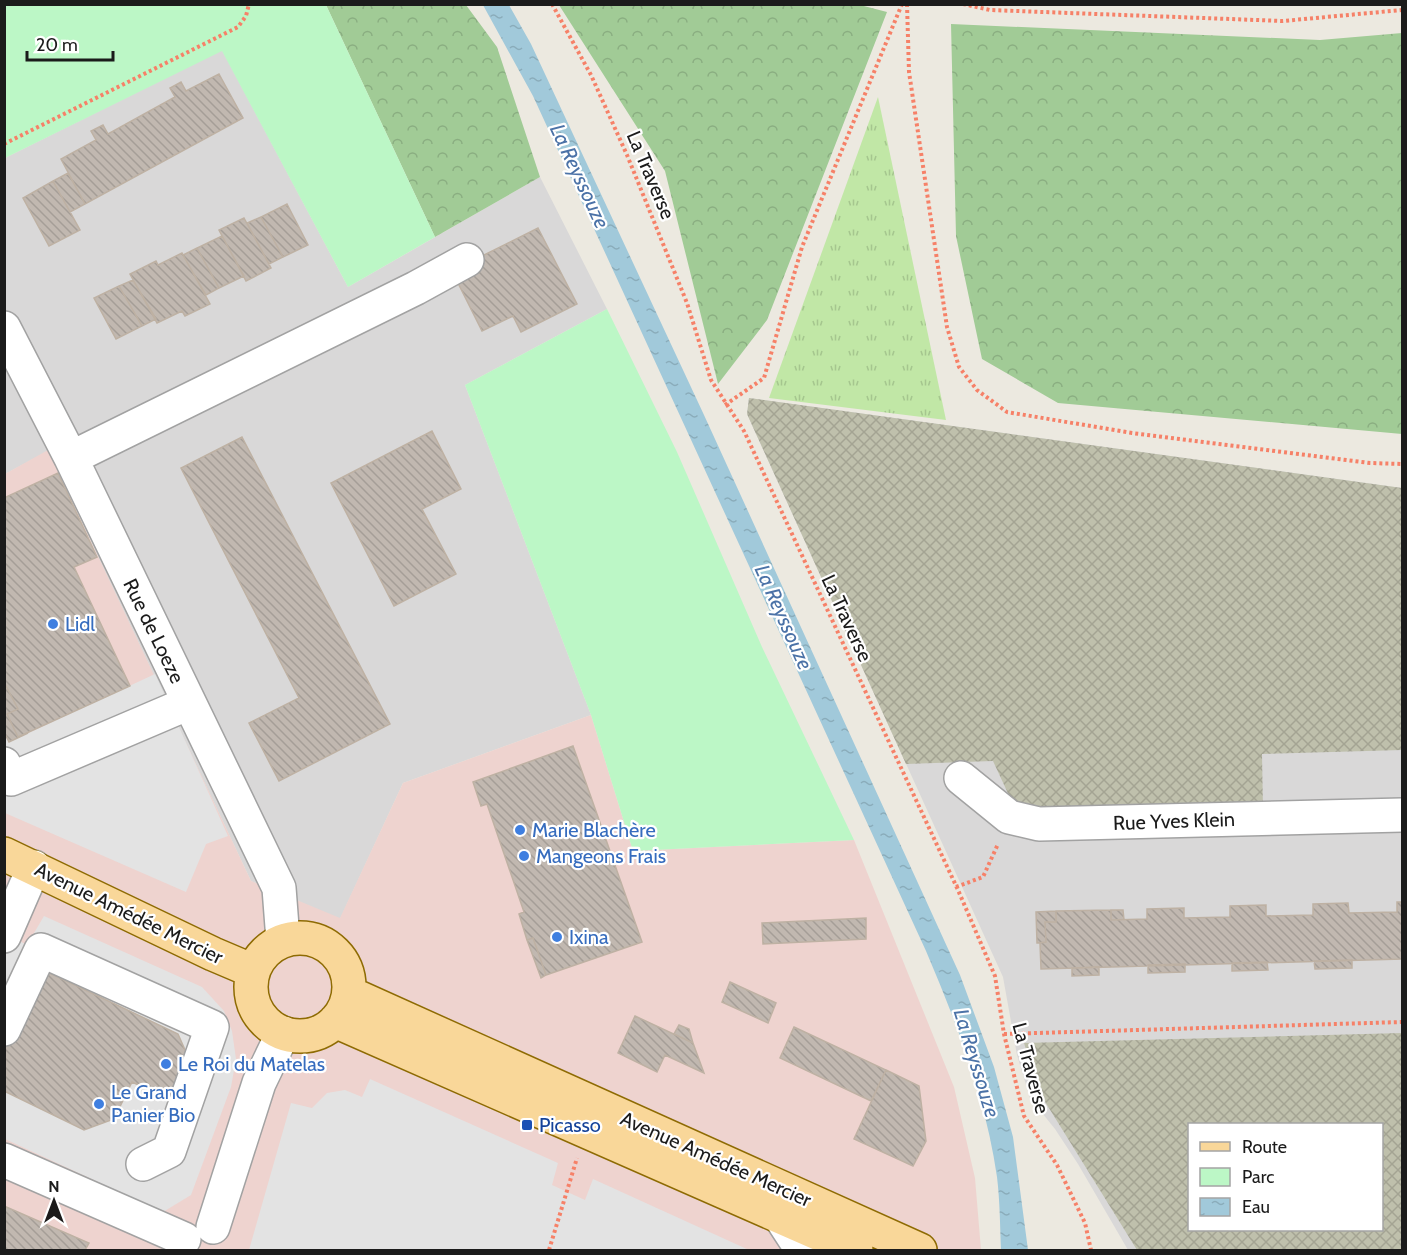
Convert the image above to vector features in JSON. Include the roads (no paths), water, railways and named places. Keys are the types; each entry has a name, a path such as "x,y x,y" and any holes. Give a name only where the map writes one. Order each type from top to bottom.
{"main road":[{"name":"Avenue Amédée Mercier","path":"4,854 253,971"},
{"path":"300,938 316,940 331,948 342,961 348,977 342,1007 324,1030 311,1035 296,1036 282,1033 269,1026 259,1015 252,1001 250,986 253,971 260,958 270,947 283,940 300,938"},
{"name":"Avenue Amédée Mercier","path":"342,1007 781,1218 856,1251"},
{"name":"Avenue Amédée Mercier","path":"342,1007 920,1251"}],"street":[{"path":"71,458 416,288 467,260"},
{"name":"Rue de Loeze","path":"4,328 71,458 279,888 283,940"},
{"path":"4,764 11,779 189,703"},
{"name":"Rue Yves Klein","path":"961,778 1010,817 1039,824 1402,815"},
{"path":"4,936 34,867"},
{"path":"4,1029 41,950 212,1027 169,1151 143,1164"},
{"path":"4,1160 201,1242 258,1083 282,1033"},
{"path":"781,1218 802,1251"}],"water":[{"name":"La Reyssouze","path":"483,5 509,5 531,44 704,415 960,975 994,1067 1013,1137 1028,1250 1001,1250 997,1177 986,1119 949,1006 926,951 533,96"}],"place":[{"name":"Lidl","path":"53,624"},
{"name":"Marie Blachère","path":"520,830"},
{"name":"Mangeons Frais","path":"524,856"},
{"name":"Ixina","path":"557,937"},
{"name":"Le Roi du Matelas","path":"166,1064"},
{"name":"Le Grand Panier Bio","path":"99,1104"},
{"name":"Picasso","path":"527,1125"}]}
